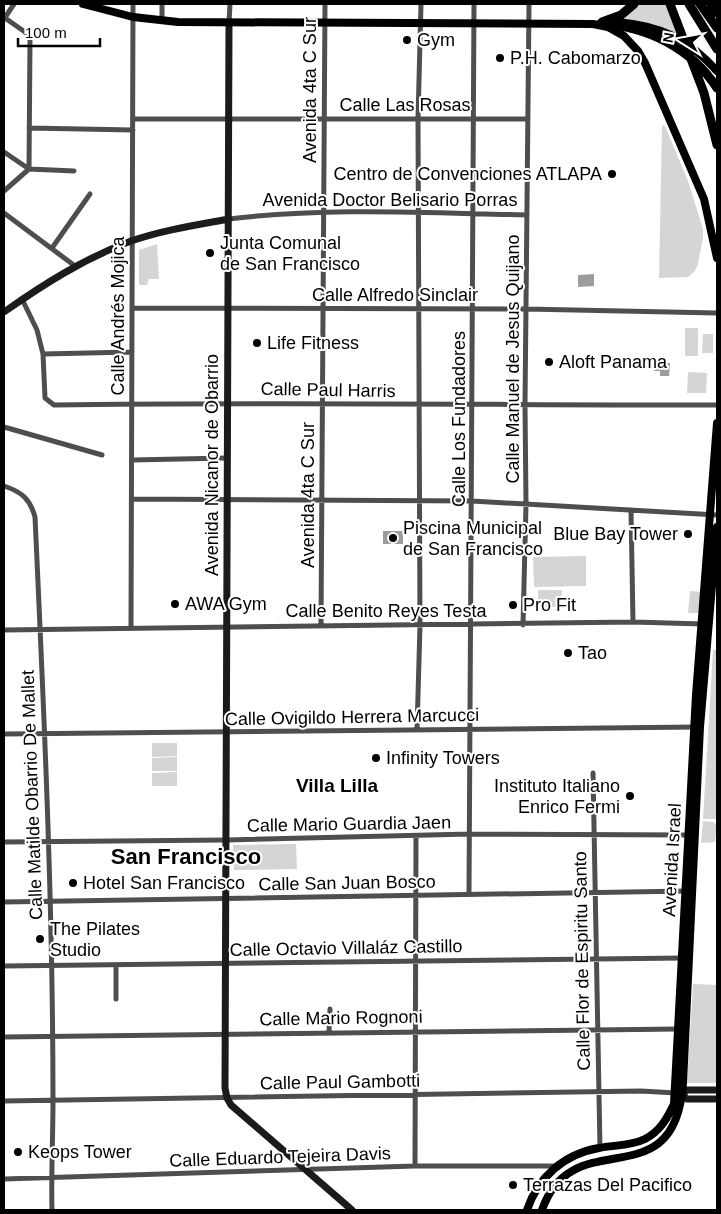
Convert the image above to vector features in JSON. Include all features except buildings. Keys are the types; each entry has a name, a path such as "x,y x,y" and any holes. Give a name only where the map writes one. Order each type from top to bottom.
{"highway":[{"path":"598,23 621,15 634,4"},
{"path":"670,4 704,93 717,145"},
{"path":"689,4 717,49"},
{"path":"700,4 717,28"},
{"path":"711,4 717,13"},
{"path":"598,23 636,30 670,44 700,65 717,88"}],"main road":[{"path":"83,4 133,17 162,21 229,23 637,24 674,36 689,44 717,71"},
{"name":"Avenida Nicanor de Obarrio","path":"227,1098 225,964 229,23"},
{"path":"598,23 624,36 638,51 645,63 704,198 717,258"},
{"name":"Avenida Doctor Belisario Porras","path":"4,312 75,266 132,241 180,228 229,219"},
{"name":"Avenida Israel","path":"710,602 717,423"},
{"name":"Avenida Israel","path":"527,1210 537,1187 556,1166 573,1156 600,1148 631,1144 644,1140 655,1132 668,1117 679,1093 697,727 717,527"},
{"name":"Avenida Israel","path":"542,1210 549,1193 570,1171 596,1162 646,1152 657,1145 672,1128 679,1114 679,1030 686,958"},
{"path":"679,1093 688,1090 717,1090"},
{"path":"679,1093 687,1100 717,1099"},
{"path":"227,1098 231,1105 352,1210"}],"street":[{"path":"4,191 29,169 30,40 28,35 4,19 14,4"},
{"name":"Calle Andrés Mojica","path":"132,628 133,4"},
{"path":"162,4 162,21"},
{"path":"229,23 230,4"},
{"name":"Avenida 4ta C Sur","path":"321,626 324,4"},
{"path":"417,730 420,625 418,500 420,309 418,118 421,4"},
{"name":"Calle Los Fundadores","path":"469,894 474,4"},
{"name":"Calle Manuel de Jesus Quijano","path":"523,625 526,504 524,405 529,4"},
{"name":"Calle Las Rosas","path":"133,119 528,119"},
{"path":"30,128 133,130"},
{"path":"4,152 29,169 74,171"},
{"path":"52,248 90,194"},
{"name":"Avenida Doctor Belisario Porras","path":"229,219 272,214 324,212 527,215"},
{"path":"4,213 75,266"},
{"name":"Calle Paul Harris","path":"22,300 37,330 43,354 44,391 48,402 54,405 322,402 419,405 717,405"},
{"name":"Calle Alfredo Sinclair","path":"132,308 526,309 717,313"},
{"path":"43,354 132,352"},
{"path":"4,427 102,455"},
{"path":"132,460 227,458"},
{"name":"Calle Matilde Obarrio De Mallet","path":"4,486 22,493 31,503 35,516 45,734 51,965 52,1210"},
{"path":"132,499 322,498 472,501 714,514"},
{"path":"631,510 633,622"},
{"name":"Calle Benito Reyes Testa","path":"4,630 40,628 523,625 633,622 706,624"},
{"name":"Calle Ovigildo Herrera Marcucci","path":"4,734 697,727"},
{"name":"Calle Flor de Espiritu Santo","path":"593,773 596,1030 600,1148"},
{"name":"Calle Mario Guardia Jaen","path":"4,842 226,840 470,834 691,835"},
{"path":"415,1166 416,961 414,897 416,836"},
{"name":"Calle San Juan Bosco","path":"4,902 414,897 594,891 688,891"},
{"name":"Calle Octavio Villaláz Castillo","path":"4,966 686,958"},
{"path":"116,965 116,999"},
{"path":"329,1032 330,1009"},
{"name":"Calle Mario Rognoni","path":"4,1037 416,1031 679,1030"},
{"name":"Calle Paul Gambotti","path":"4,1101 598,1092 679,1093"},
{"name":"Calle Eduardo Tejeira Davis","path":"4,1178 415,1166 556,1166"}],"shaded area":[{"path":"638,4 668,4 681,37 656,25 621,18"},
{"path":"662,125 665,126 688,181 703,229 698,264 695,271 688,277 659,278"},
{"path":"157,244 159,279 149,279 147,285 139,285 139,250"},
{"path":"594,274 594,286 578,287 578,275"},
{"path":"685,328 698,328 698,356 685,356"},
{"path":"703,334 713,334 713,353 702,353"},
{"path":"654,363 670,363 669,376 660,376 660,371 654,371"},
{"path":"688,372 707,373 706,393 687,393"},
{"name":"Piscina Municipal de San Francisco","path":"383,531 403,531 403,544 383,544"},
{"path":"586,556 586,586 534,587 533,557"},
{"path":"538,590 562,590 561,607 538,607"},
{"path":"690,591 703,592 702,613 688,613"},
{"path":"713,650 717,650 717,819 703,819"},
{"path":"152,743 177,743 177,756 152,757"},
{"path":"177,757 177,771 152,771 152,758"},
{"path":"177,772 177,786 152,786 152,773"},
{"path":"703,821 714,822 717,826 715,842 701,843"},
{"path":"296,844 297,869 234,870 233,845"},
{"path":"693,984 717,985 717,1083 687,1083"}],"place":[{"name":"Gym","path":"407,40"},
{"name":"P.H. Cabomarzo","path":"500,58"},
{"name":"Centro de Convenciones ATLAPA","path":"612,174"},
{"name":"Junta Comunal de San Francisco","path":"210,253"},
{"name":"Life Fitness","path":"257,343"},
{"name":"Aloft Panama","path":"549,362"},
{"name":"Blue Bay Tower","path":"688,534"},
{"name":"Piscina Municipal de San Francisco","path":"393,538"},
{"name":"AWA Gym","path":"175,604"},
{"name":"Pro Fit","path":"513,605"},
{"name":"Tao","path":"568,653"},
{"name":"Infinity Towers","path":"376,758"},
{"name":"Instituto Italiano Enrico Fermi","path":"630,796"},
{"name":"Hotel San Francisco","path":"73,883"},
{"name":"The Pilates Studio","path":"40,939"},
{"name":"Keops Tower","path":"18,1152"},
{"name":"Terrazas Del Pacifico","path":"513,1185"}],"district":[{"name":"Villa Lilla","path":"337,785"},
{"name":"San Francisco","path":"186,856"}]}
